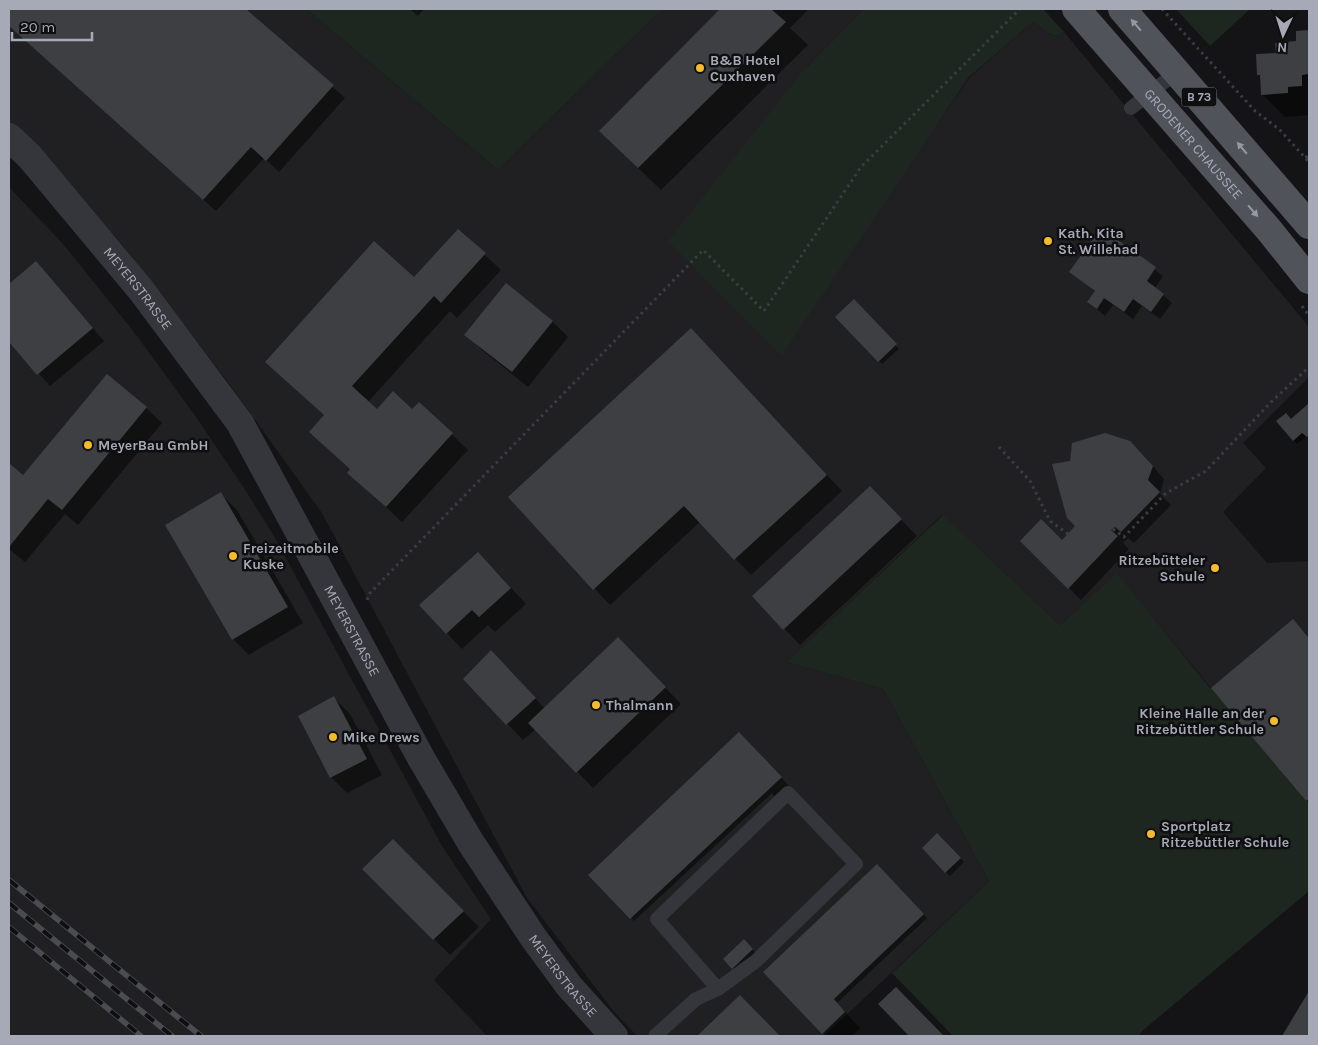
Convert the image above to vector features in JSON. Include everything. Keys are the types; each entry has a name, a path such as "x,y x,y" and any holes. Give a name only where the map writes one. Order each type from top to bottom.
{"main road":[{"name":"GRODENER CHAUSSEE","path":"1076,9 1141,101 1269,230 1309,280"},
{"name":"B 73","path":"1122,9 1309,225"}],"street":[{"name":"MEYERSTRASSE","path":"9,138 30,157 141,290 240,423 349,621 421,758 471,843 533,937 569,986 614,1036"}],"lane":[{"path":"1141,101 1177,72"},
{"path":"654,1036 696,999 718,989 756,961 856,864 788,792 657,919 718,989"}],"path":[{"path":"366,602 370,594 703,250 764,311 861,167 1020,9"},
{"path":"1162,9 1255,112 1280,129 1309,162"},
{"path":"1306,158 1309,152"},
{"path":"1113,529 1124,537 1166,493 1206,471 1270,404 1309,367"},
{"path":"999,447 1030,481 1050,521 1068,534"}],"shaded area":[{"path":"9,9 306,9 498,170 662,9 864,9 803,71 915,156 970,77 1033,22 1048,33 1056,36 1064,32 1309,327 1309,377 1243,443 1266,468 1223,512 1267,563 1309,561 1309,638 1293,619 1211,688 1117,574 1060,625 942,515 786,662 883,689 989,881 824,1036 637,1036 615,1013 527,898 322,513 225,378 119,241 9,127"},
{"path":"306,9 662,9 498,170"},
{"path":"864,9 1043,9 1064,32 1056,36 1048,33 1033,22 969,77 782,355 668,241 803,71"},
{"path":"1176,9 1250,9 1210,46"},
{"path":"9,187 63,244 134,332 194,414 244,488 274,536 442,846 491,919 434,980 487,1036 9,1036"},
{"name":"Sportplatz Ritzebüttler Schule","path":"943,515 1060,625 1117,573 1210,688 1293,619 1309,638 1309,754 1284,775 1306,801 1309,799 1309,891 1141,1032 1139,1036 953,1036 892,973 989,881 883,689 786,662"}],"building":[{"path":"9,9 246,9 334,85 266,161 251,147 203,200 9,26"},
{"name":"B&B Hotel Cuxhaven","path":"720,9 771,9 786,22 638,168 599,131"},
{"path":"1309,30 1309,74 1302,75 1302,86 1288,87 1288,93 1261,95 1260,75 1257,75 1256,54 1276,53 1275,43 1296,41 1296,31"},
{"path":"1101,228 1156,267 1147,281 1164,294 1151,312 1133,299 1124,312 1104,298 1097,309 1087,302 1095,291 1069,272"},
{"path":"458,229 486,253 441,303 434,296 352,386 377,409 393,391 412,409 419,402 453,433 386,507 347,473 350,469 309,432 324,415 265,362 374,241 414,277"},
{"path":"36,261 93,328 37,375 9,342 9,284"},
{"path":"506,283 553,321 512,372 464,335"},
{"path":"854,299 897,344 878,362 835,317"},
{"path":"691,328 827,475 734,560 684,506 593,590 508,497"},
{"path":"107,374 147,407 62,510 48,499 9,547 9,463 23,475"},
{"path":"1309,403 1309,435 1307,437 1302,433 1293,441 1276,421 1286,413 1291,419"},
{"path":"1105,433 1130,441 1153,466 1148,480 1160,492 1121,532 1115,527 1111,530 1118,536 1068,589 1020,541 1041,519 1062,540 1075,526 1067,518 1052,464 1070,461 1072,443"},
{"path":"870,486 902,519 783,630 752,596"},
{"path":"221,492 288,607 232,640 165,525"},
{"path":"478,552 511,588 479,617 472,610 446,634 419,605"},
{"name":"Kleine Halle an der Ritzebüttler Schule","path":"1293,619 1309,638 1309,799 1306,801 1211,688"},
{"path":"618,637 666,687 576,773 528,723"},
{"path":"491,650 536,698 506,725 463,679"},
{"path":"334,696 367,759 330,778 298,716"},
{"path":"739,732 782,777 630,919 588,875"},
{"path":"937,833 961,858 945,873 922,848"},
{"path":"393,839 464,911 433,940 362,869"},
{"path":"877,864 924,914 834,999 845,1012 822,1034 763,972"},
{"path":"744,939 753,949 732,969 723,959"},
{"path":"896,987 944,1036 909,1036 878,1004"},
{"path":"1309,991 1309,1036 1282,1036"},
{"path":"740,995 780,1036 698,1035"}],"railway":[{"path":"9,880 201,1036"},
{"path":"9,903 172,1036"},
{"path":"9,927 141,1036"}],"place":[{"name":"B&B Hotel Cuxhaven","path":"700,68"},
{"name":"Kath. Kita St. Willehad","path":"1048,241"},
{"name":"MeyerBau GmbH","path":"88,445"},
{"name":"Freizeitmobile Kuske","path":"233,556"},
{"name":"Ritzebütteler Schule","path":"1215,568"},
{"name":"Thalmann","path":"596,705"},
{"name":"Kleine Halle an der Ritzebüttler Schule","path":"1274,721"},
{"name":"Mike Drews","path":"333,737"},
{"name":"Sportplatz Ritzebüttler Schule","path":"1151,834"}]}
